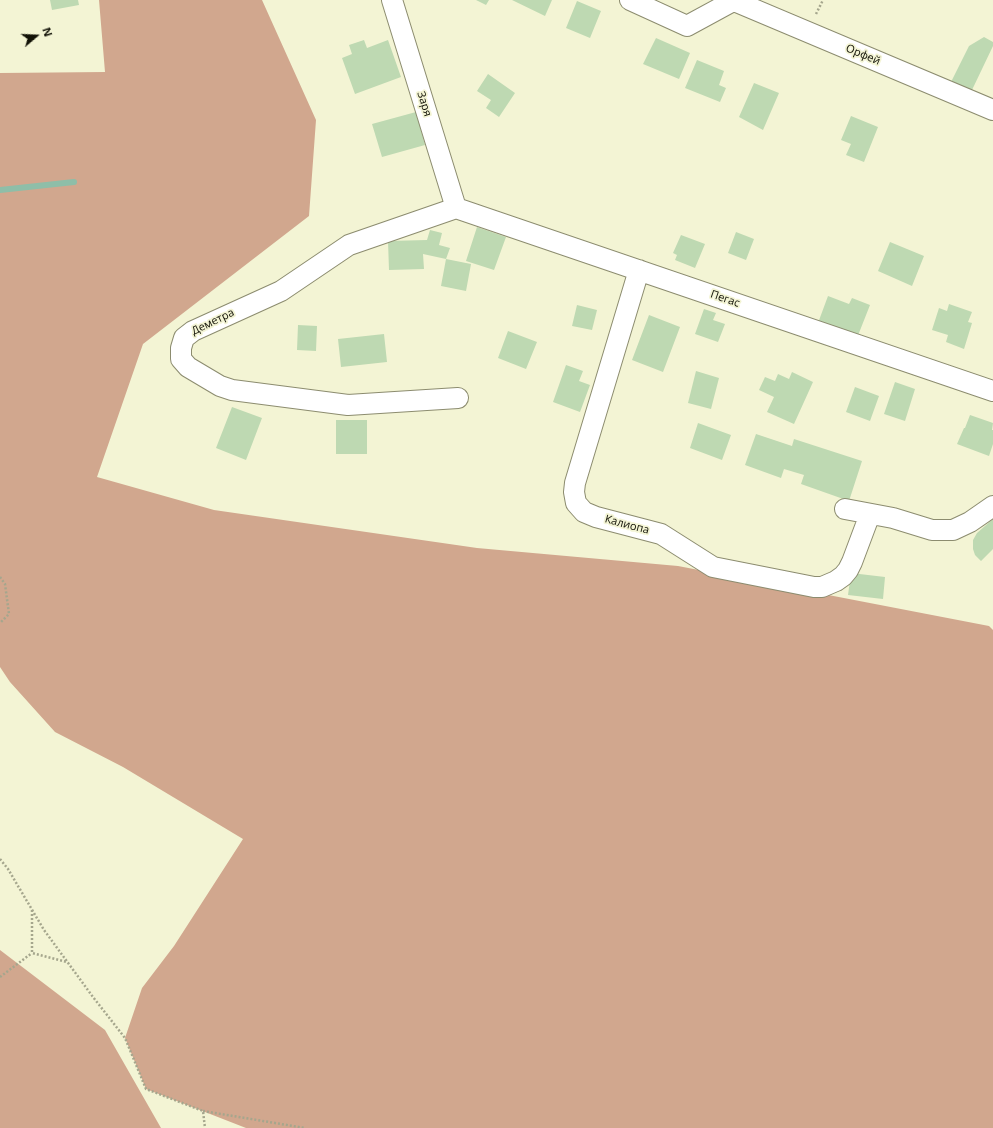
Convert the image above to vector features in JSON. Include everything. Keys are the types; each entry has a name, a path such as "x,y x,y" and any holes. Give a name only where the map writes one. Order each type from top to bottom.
{"street":[{"name":"Заря","path":"392,0 456,208"},
{"path":"630,0 687,26 733,0"},
{"name":"Орфей","path":"733,0 993,110"},
{"name":"Пегас","path":"456,208 993,391"},
{"name":"Деметра","path":"456,208 349,245 281,291 193,331 184,338 181,348 181,359 188,367 220,386 232,390 348,405 458,398"},
{"name":"Калиопа","path":"639,270 575,482 574,492 576,503 584,512 596,517 661,534 713,567 814,587 822,587 836,581 848,570 870,514"},
{"path":"845,509 893,518 932,530 953,530 970,522 993,506"}],"path":[{"path":"0,577 5,584 9,614 0,623"},
{"path":"0,859 8,869 44,930 124,1038 146,1089 203,1111 305,1128"},
{"path":"32,910 32,953"},
{"path":"32,953 67,962"},
{"path":"0,977 32,953"},
{"path":"203,1111 204,1128"}],"shaded area":[{"path":"99,0 262,0 316,120 309,216 143,344 97,477 214,510 477,548 678,566 989,626 993,630 993,1128 246,1128 146,1089 125,1038 142,988 174,946 243,839 123,767 55,732 10,682 0,667 0,73 105,72"},
{"path":"0,950 105,1030 161,1128 0,1128"}],"building":[{"path":"50,0 78,0 79,5 52,10"},
{"path":"476,0 489,0 486,5"},
{"path":"512,0 552,0 545,16"},
{"path":"577,1 601,11 590,38 566,28"},
{"path":"984,37 993,42 993,46 972,90 951,82 969,46"},
{"path":"656,38 690,53 679,79 643,64"},
{"path":"364,40 367,48 388,40 401,77 355,94 342,58 352,54 349,45"},
{"path":"697,60 724,71 719,85 726,88 720,102 685,88"},
{"path":"488,74 515,93 499,117 486,108 491,100 477,91"},
{"path":"754,83 779,93 763,130 739,117"},
{"path":"416,112 425,145 382,157 372,124"},
{"path":"851,116 878,127 864,162 846,155 851,144 841,140"},
{"path":"477,227 506,237 494,270 466,261"},
{"path":"430,230 442,233 439,245 450,248 446,259 423,254 424,269 389,270 388,241 427,240"},
{"path":"736,232 754,239 746,260 728,253"},
{"path":"681,235 705,244 695,268 675,260 677,255 673,253"},
{"path":"890,242 924,256 912,286 878,271"},
{"path":"446,259 471,264 466,291 441,286"},
{"path":"828,296 849,304 852,298 870,305 857,338 818,323"},
{"path":"949,304 972,312 968,322 972,323 964,349 946,342 948,335 932,330 939,308 947,311"},
{"path":"577,305 597,310 592,330 572,326"},
{"path":"704,309 716,313 713,320 725,324 718,342 695,334"},
{"path":"649,315 680,327 663,372 632,360"},
{"path":"298,325 317,326 316,351 297,350"},
{"path":"508,331 537,342 526,369 498,358"},
{"path":"384,334 387,362 341,367 338,339"},
{"path":"566,365 583,371 579,381 590,385 580,412 553,402"},
{"path":"696,371 719,378 711,409 688,403"},
{"path":"792,372 813,382 794,424 767,412 774,397 759,390 765,377 775,381 778,374 789,379"},
{"path":"895,382 915,389 905,421 884,414"},
{"path":"855,387 879,396 870,421 846,412"},
{"path":"232,407 262,418 246,460 216,448"},
{"path":"970,415 993,423 993,444 989,456 957,444"},
{"path":"336,420 367,420 367,454 336,454"},
{"path":"698,423 731,435 722,460 690,448"},
{"path":"756,434 792,446 794,439 862,461 849,501 801,484 804,475 784,469 781,478 745,465"},
{"path":"993,519 993,549 981,561 975,555 973,540 977,533"},
{"path":"851,573 885,577 883,599 848,595"}],"waterway":[{"path":"0,190 74,182"}]}
